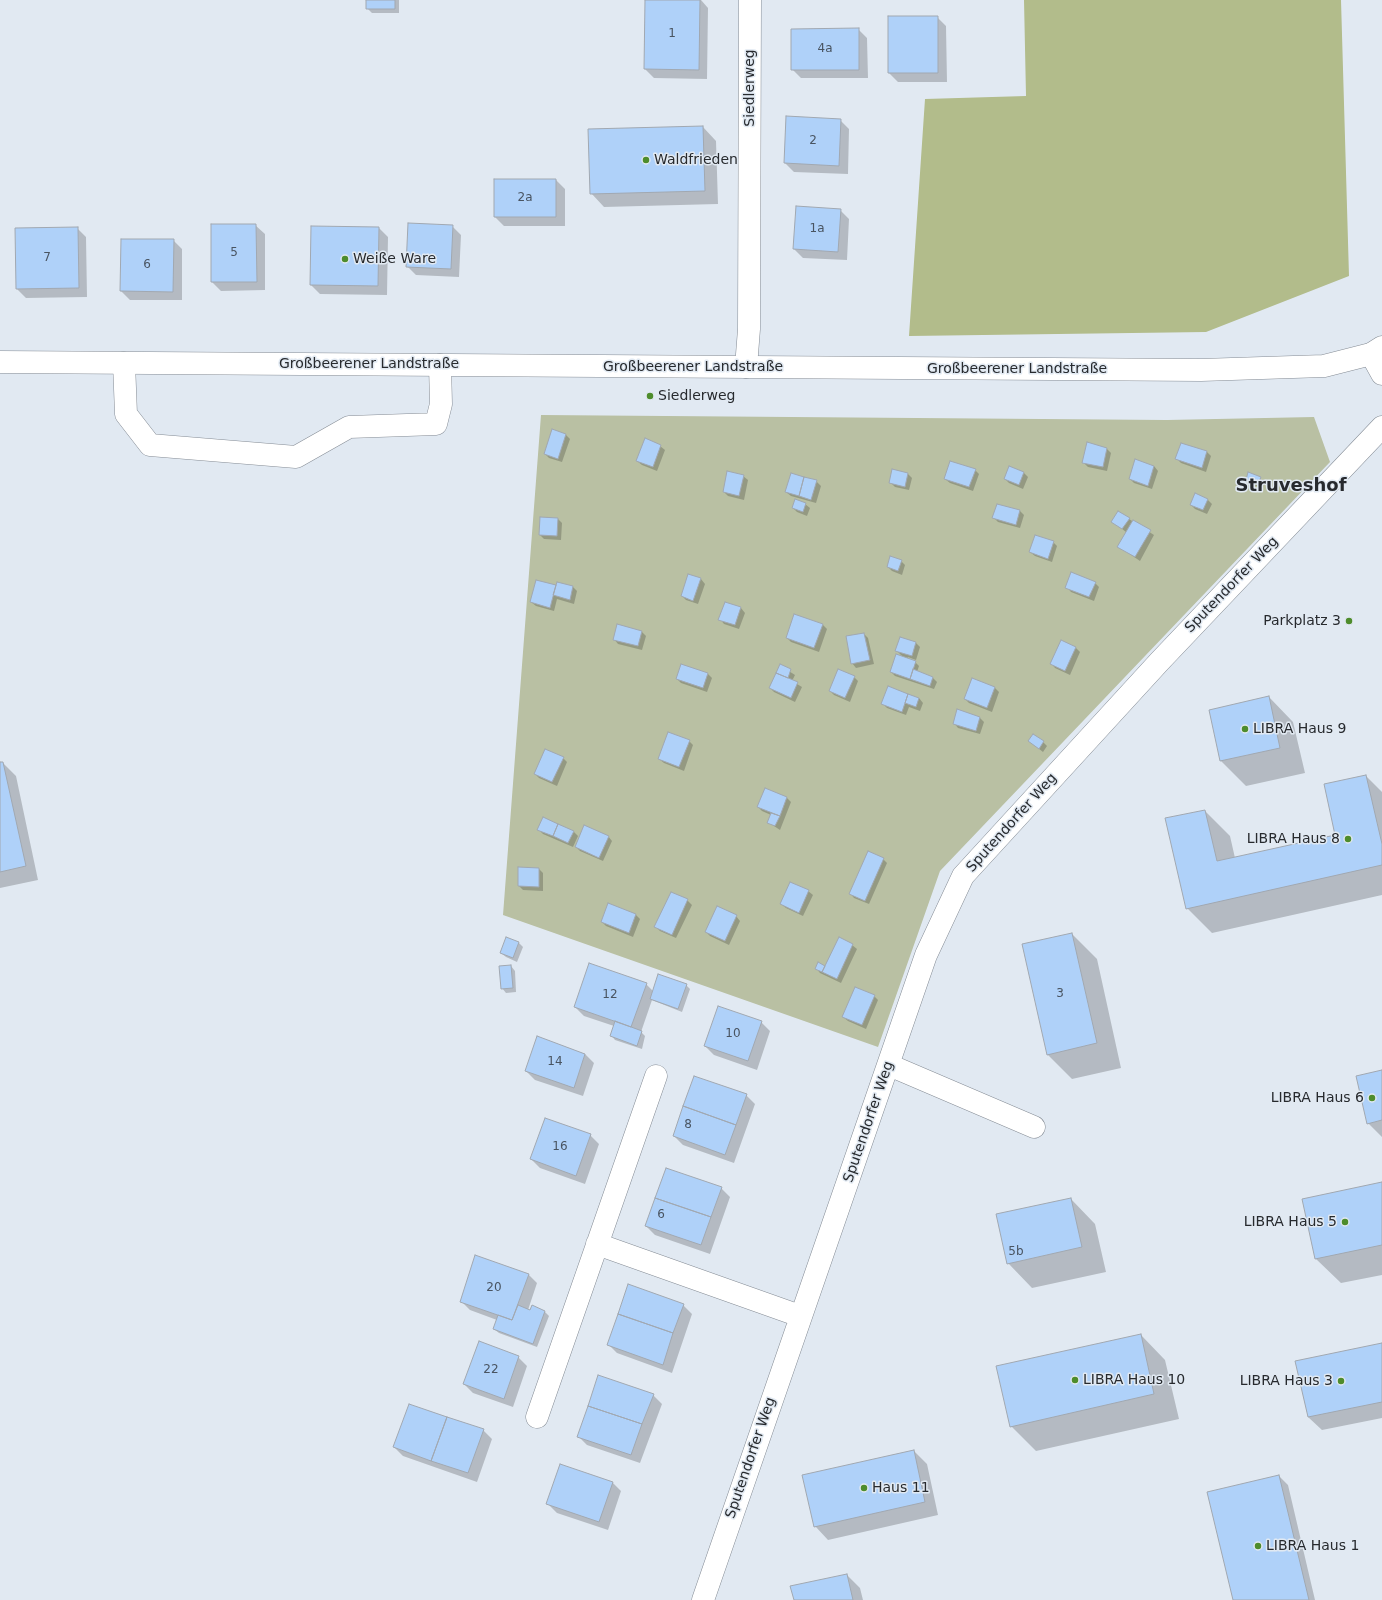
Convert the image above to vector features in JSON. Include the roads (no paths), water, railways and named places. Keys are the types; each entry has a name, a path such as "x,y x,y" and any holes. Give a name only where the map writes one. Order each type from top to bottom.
{"street":[{"name":"Siedlerweg","path":"746,367 749,321 750,0"},
{"name":"Großbeerener Landstraße","path":"0,362 1201,370 1324,366 1376,350"},
{"path":"1376,350 1382,374"},
{"path":"124,363 126,414 150,445 296,458 349,427 436,424 441,404 440,365"},
{"name":"Sputendorfer Weg","path":"703,1600 800,1316 926,956 963,876 1159,662 1382,427"},
{"path":"889,1065 1034,1127"},
{"path":"537,1417 656,1076"},
{"path":"597,1244 800,1316"}],"place":[{"name":"Waldfrieden","path":"646,160"},
{"name":"Weiße Ware","path":"345,259"},
{"name":"Siedlerweg","path":"650,396"},
{"name":"Parkplatz 3","path":"1349,621"},
{"name":"LIBRA Haus 9","path":"1245,729"},
{"name":"LIBRA Haus 8","path":"1348,839"},
{"name":"LIBRA Haus 6","path":"1372,1098"},
{"name":"LIBRA Haus 5","path":"1345,1222"},
{"name":"LIBRA Haus 10","path":"1075,1380"},
{"name":"LIBRA Haus 3","path":"1341,1381"},
{"name":"Haus 11","path":"864,1488"},
{"name":"LIBRA Haus 1","path":"1258,1546"}],"district":[{"name":"Struveshof","path":"1291,486"}]}
